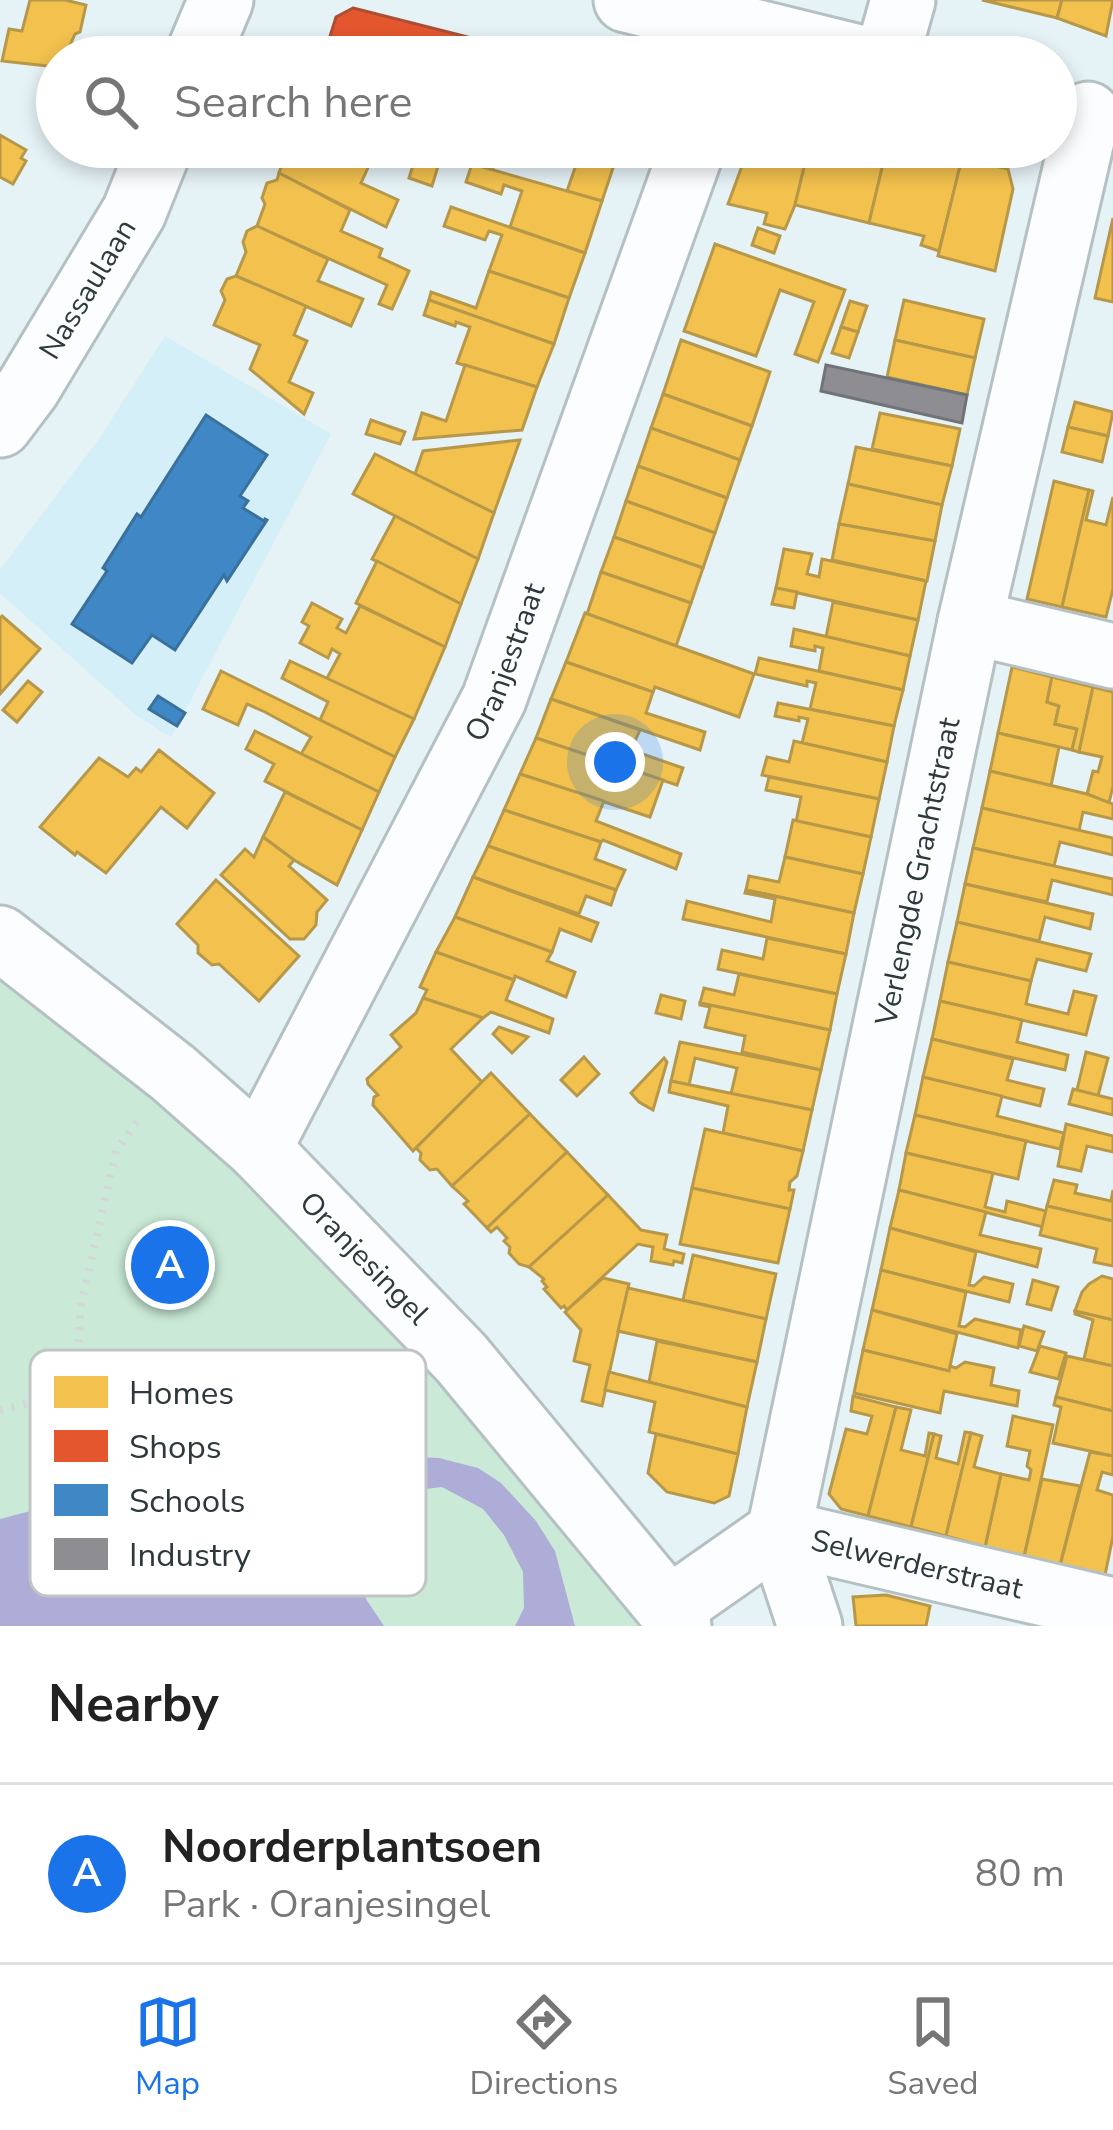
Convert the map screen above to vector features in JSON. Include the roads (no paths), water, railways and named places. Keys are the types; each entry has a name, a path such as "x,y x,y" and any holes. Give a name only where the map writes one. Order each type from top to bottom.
{"street":[{"path":"205,36 220,0"},
{"path":"626,0 714,36"},
{"path":"893,36 903,0"},
{"name":"Verlengde Grachtstraat","path":"1077,152 1086,113"},
{"name":"Nassaulaan","path":"0,425 28,388 134,212 152,168"},
{"name":"Oranjestraat","path":"259,1149 494,698 685,168"},
{"name":"Verlengde Grachtstraat","path":"779,1532 970,622 1073,168"},
{"path":"970,622 1113,656"},
{"name":"Oranjesingel","path":"0,938 173,1073 259,1149 460,1358 674,1618"},
{"path":"779,1532 810,1626"},
{"name":"Selwerderstraat","path":"674,1618 779,1532 1113,1610"}],"water":[{"path":"426,1457 478,1468 501,1483 536,1521 555,1551 575,1626 515,1626 524,1608 523,1572 504,1535 483,1509 442,1487 426,1489"},
{"path":"30,1511 30,1596 366,1596 384,1626 0,1626 0,1519"}],"place":[{"name":"Noorderplantsoen","path":"170,1265"}]}
